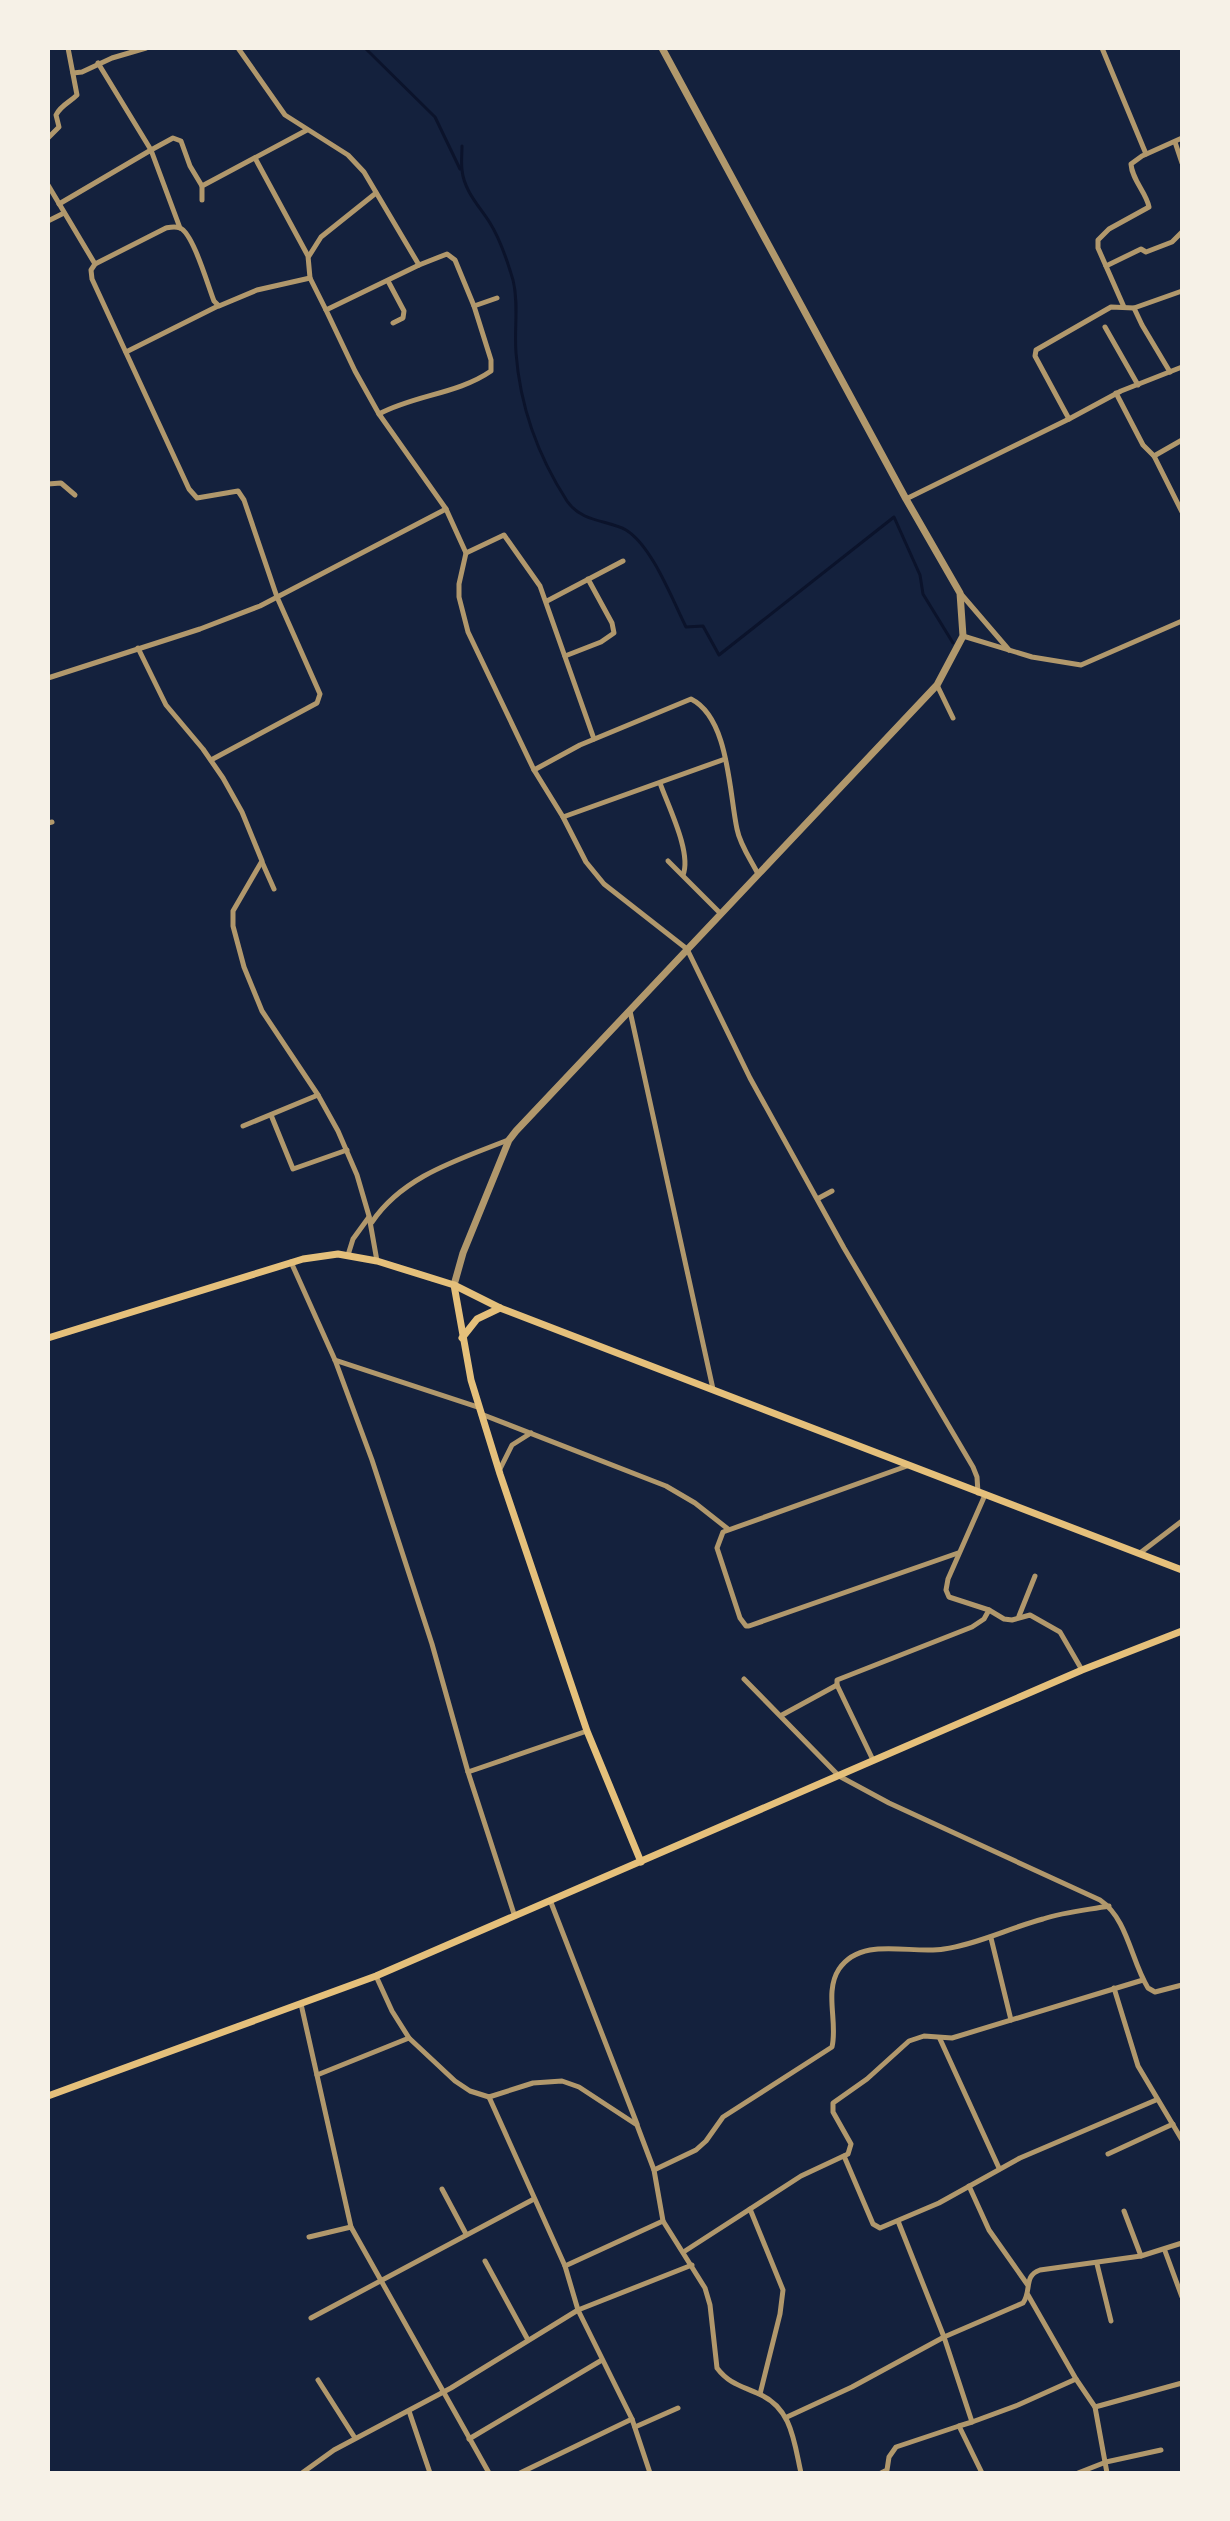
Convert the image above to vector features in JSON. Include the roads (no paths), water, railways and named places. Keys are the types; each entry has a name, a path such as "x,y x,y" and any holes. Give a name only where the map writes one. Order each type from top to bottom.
{"main road":[{"path":"48,1338 291,1262 326,1255 348,1255 454,1285 500,1308 1182,1570"},
{"path":"454,1285 462,1339 479,1410 587,1731 641,1862"},
{"path":"462,1339 477,1319 500,1308"},
{"path":"48,2096 376,1976 1082,1670 1182,1631"}],"street":[{"path":"48,138 59,127 56,115 60,106 77,95 68,48"},
{"path":"73,73 146,48"},
{"path":"238,48 285,115 348,155 364,172 419,265"},
{"path":"662,48 960,593 1009,651"},
{"path":"1102,48 1146,154"},
{"path":"98,63 151,150 180,228 190,239 214,301 219,306"},
{"path":"202,186 307,129"},
{"path":"59,204 173,138 181,141 190,166 202,186 202,200"},
{"path":"1124,307 1097,244 1101,235 1149,207 1131,170 1135,161 1182,138"},
{"path":"1175,142 1182,163"},
{"path":"255,158 308,256 310,278 355,371 379,414 446,509 466,553 459,597 468,632 534,770 586,862 604,884 687,949 750,1078 844,1248 973,1467 982,1494 946,1586 949,1597 989,1610 1004,1619 1030,1615 1060,1632 1082,1670"},
{"path":"48,185 95,264"},
{"path":"308,256 321,237 376,193"},
{"path":"48,221 64,213"},
{"path":"180,228 166,228 95,264 91,270 92,279 192,493 197,498 238,491 244,500 277,597 318,687 319,699 317,703 211,760"},
{"path":"1106,266 1141,249 1146,252 1172,242 1182,232"},
{"path":"326,310 447,254 455,260 474,306 491,360 491,371 462,386 394,406 379,414"},
{"path":"126,352 257,290 310,278"},
{"path":"388,281 404,311 403,318 393,323"},
{"path":"1069,419 1035,351 1111,307 1134,308 1182,291"},
{"path":"474,306 497,298"},
{"path":"1134,308 1170,372"},
{"path":"1105,327 1138,385"},
{"path":"906,499 1116,393 1182,367"},
{"path":"1116,393 1143,445 1154,456 1182,512"},
{"path":"1154,456 1182,440"},
{"path":"48,484 61,483 75,495"},
{"path":"48,678 200,629 277,597 446,509"},
{"path":"466,553 504,535 540,586 594,739"},
{"path":"547,601 623,561"},
{"path":"565,656 614,633 612,623 588,579"},
{"path":"454,1285 463,1253 509,1140 937,685 963,636 960,593"},
{"path":"963,636 1009,651 1081,665 1182,621"},
{"path":"138,648 166,705 211,760 242,812 274,889"},
{"path":"937,685 953,718"},
{"path":"534,770 594,739 691,699 703,705 711,716 725,759 737,832 758,874"},
{"path":"563,817 725,759"},
{"path":"660,783 683,849 686,865 683,875"},
{"path":"262,861 235,902 232,916 235,936 258,1003 318,1095 347,1150 370,1220 377,1261"},
{"path":"668,861 720,913"},
{"path":"630,1010 713,1389"},
{"path":"243,1126 318,1095"},
{"path":"271,1115 293,1169 347,1150"},
{"path":"348,1255 353,1239 390,1198 411,1183 509,1140"},
{"path":"819,1198 832,1191"},
{"path":"291,1262 335,1360 377,1474 514,1914"},
{"path":"335,1360 479,1410 666,1486 695,1503 728,1529"},
{"path":"500,1474 512,1445 532,1433"},
{"path":"907,1466 728,1529 719,1539 717,1548 746,1626 958,1553"},
{"path":"1140,1553 1182,1521"},
{"path":"1019,1617 1035,1576"},
{"path":"873,1760 837,1680 972,1627 984,1619 989,1610"},
{"path":"744,1679 839,1776 1109,1906 1148,1988 1155,1992 1182,1985"},
{"path":"782,1715 837,1685"},
{"path":"468,1772 587,1731"},
{"path":"550,1900 654,2170 663,2221 685,2251 705,2288 710,2305 717,2368 740,2388 760,2394 774,2403 787,2417 801,2473"},
{"path":"654,2170 696,2150 723,2117 832,2047 832,1993 839,1970 845,1963 871,1950 942,1950 991,1938 1044,1918 1109,1906"},
{"path":"991,1938 1011,2020"},
{"path":"376,1976 409,2038 470,2091 489,2097 533,2083 562,2081 579,2087 637,2125"},
{"path":"685,2251 801,2176 850,2151 851,2144 833,2112 833,2103 867,2079 909,2041 924,2036 952,2038 1143,1980"},
{"path":"1114,1988 1135,2057 1156,2100 1177,2127 1182,2140"},
{"path":"300,2003 351,2227 489,2473"},
{"path":"317,2075 409,2038"},
{"path":"939,2038 999,2168"},
{"path":"489,2097 565,2266 578,2310 632,2419 650,2473"},
{"path":"844,2156 875,2226 880,2228 939,2203 999,2168 1156,2100"},
{"path":"1108,2154 1177,2127"},
{"path":"969,2186 989,2230 1027,2284 1028,2295 1095,2407 1107,2473"},
{"path":"442,2189 466,2234"},
{"path":"311,2318 534,2199"},
{"path":"750,2209 783,2290 760,2394"},
{"path":"1124,2211 1141,2256"},
{"path":"565,2266 663,2221"},
{"path":"898,2221 944,2337 972,2422"},
{"path":"309,2237 351,2227"},
{"path":"1027,2284 1031,2276 1040,2270 1141,2256 1165,2251 1182,2243"},
{"path":"1165,2251 1182,2297"},
{"path":"485,2261 528,2340"},
{"path":"1097,2264 1111,2321"},
{"path":"302,2473 355,2438 444,2392 578,2310 692,2265"},
{"path":"787,2417 852,2387 944,2337 1023,2303 1028,2295"},
{"path":"469,2439 602,2359"},
{"path":"881,2473 887,2470 891,2451 896,2447 1018,2405 1076,2379"},
{"path":"318,2380 355,2438"},
{"path":"1095,2407 1182,2383"},
{"path":"635,2427 678,2408"},
{"path":"409,2411 430,2473"},
{"path":"520,2473 632,2419"},
{"path":"959,2426 982,2473"},
{"path":"1078,2473 1106,2462 1161,2450"}],"waterway":[{"path":"365,48 435,117 460,169"},
{"path":"462,146 463,178 497,236 513,280 518,373 526,411 547,466 573,508 588,517 626,530 644,548 686,627 703,626 719,655 894,517 920,575 923,594 953,643"}]}
